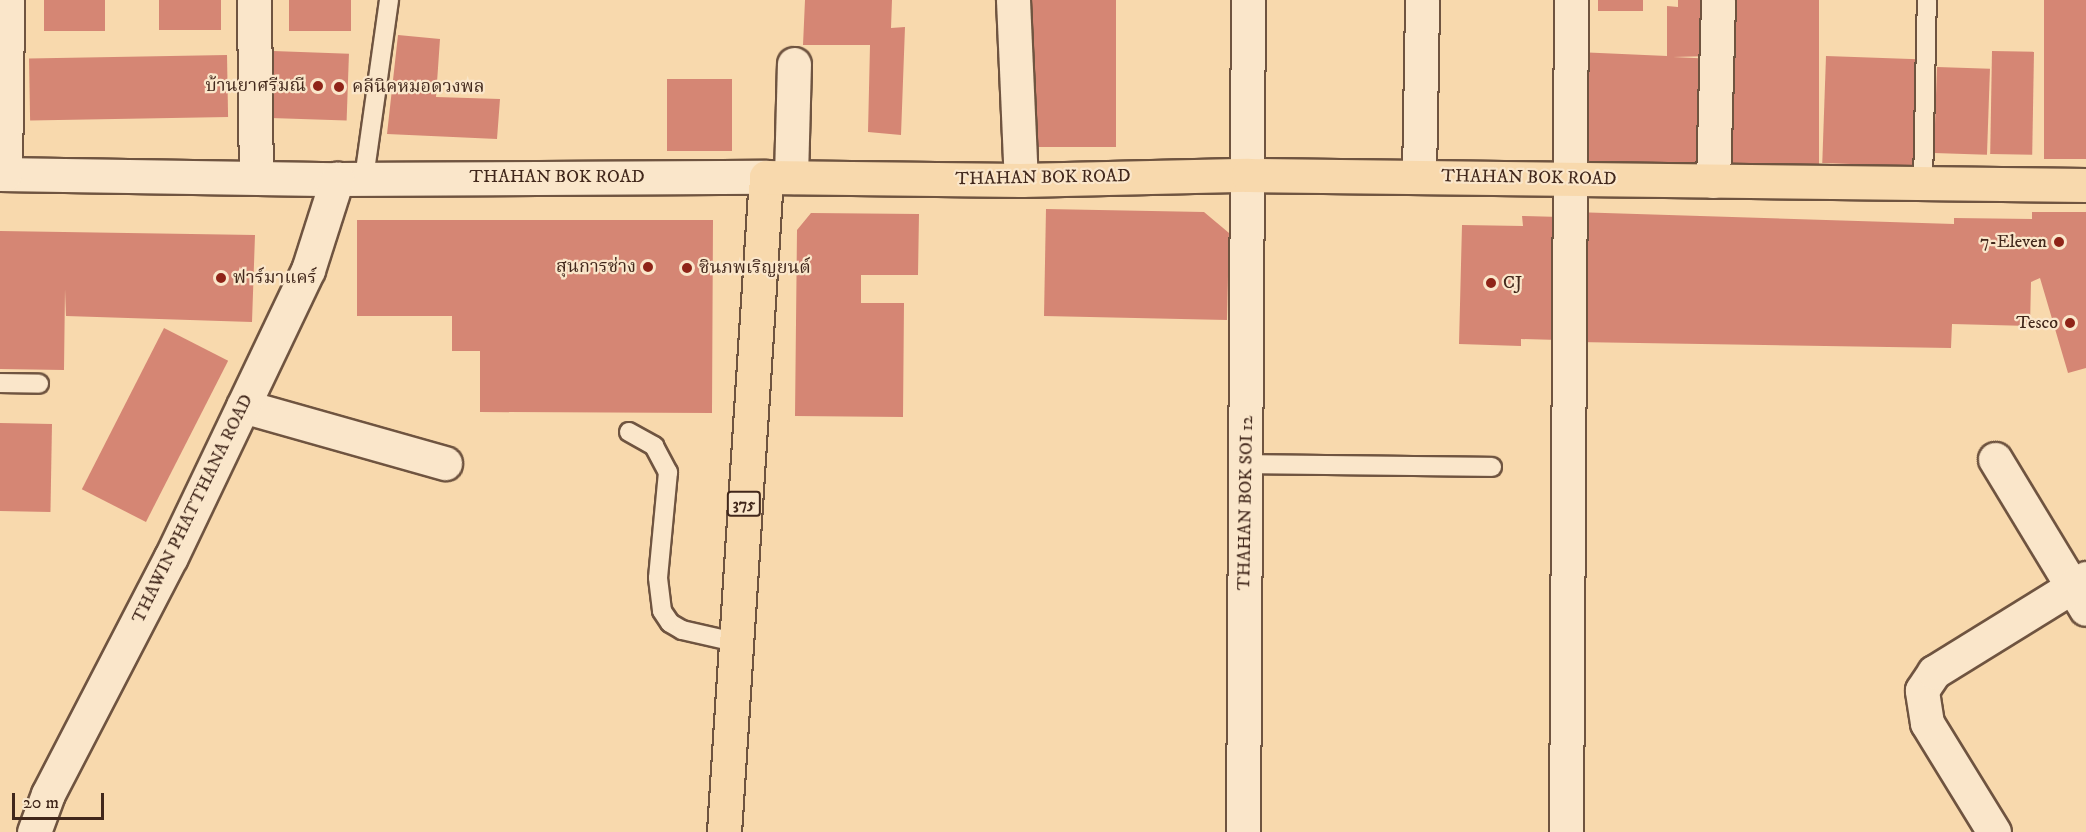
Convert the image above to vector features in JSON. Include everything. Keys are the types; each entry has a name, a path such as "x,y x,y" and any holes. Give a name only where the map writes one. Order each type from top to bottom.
{"main road":[{"name":"THAHAN BOK ROAD","path":"779,177 1021,180 1248,175 2086,185"},
{"name":"375","path":"724,832 735,642 779,177"}],"street":[{"path":"3,174 7,0"},
{"path":"254,0 256,177"},
{"path":"1013,0 1021,180"},
{"name":"THAHAN BOK SOI 12","path":"1243,832 1248,0"},
{"path":"1419,177 1422,0"},
{"path":"1566,832 1567,179 1571,0"},
{"path":"1713,181 1718,0"},
{"path":"779,177 794,64"},
{"name":"THAHAN BOK ROAD","path":"3,174 351,178 779,177"},
{"name":"THAWIN PHATTHANA ROAD","path":"34,832 48,794 171,557 351,178"},
{"path":"243,406 445,463"},
{"path":"1994,832 1927,723 1922,690 1934,672 2082,591 1995,459"}],"lane":[{"path":"351,178 389,0"},
{"path":"1923,184 1927,0"},
{"path":"0,383 39,384"},
{"path":"629,432 654,446 668,472 658,578 662,611 670,623 682,630 735,642"},
{"path":"1247,464 1492,467"}],"building":[{"path":"44,0 105,0 105,31 44,31"},
{"path":"159,0 221,0 221,30 159,30"},
{"path":"289,0 351,0 351,31 289,31"},
{"path":"805,0 892,0 891,28 905,27 901,135 868,132 870,45 803,45"},
{"path":"1022,0 1116,0 1116,147 1022,147"},
{"path":"1598,0 1643,0 1643,11 1598,11"},
{"path":"1678,0 1712,0 1711,56 1673,57 1715,59 1709,169 1571,163 1577,52 1667,56 1667,6 1678,7"},
{"path":"1730,0 1819,0 1819,169 1730,169"},
{"path":"2044,0 2086,0 2086,159 2044,159"},
{"path":"398,35 440,39 436,97 500,99 497,139 387,134"},
{"path":"273,51 349,54 347,121 271,118"},
{"path":"1992,51 2034,52 2032,155 1990,154"},
{"path":"227,55 228,117 30,120 29,58"},
{"path":"1826,56 1918,59 1914,166 1822,163"},
{"path":"1937,67 1990,69 1987,155 1934,153"},
{"path":"667,79 732,79 732,151 667,151"},
{"path":"1046,209 1204,212 1229,233 1227,320 1044,316"},
{"path":"1573,212 1954,224 1954,218 2032,219 2032,212 2086,212 2086,368 2068,373 2040,278 2031,282 2030,326 1952,324 1951,348 1576,342"},
{"path":"811,213 919,214 918,275 861,275 861,303 904,303 903,417 795,416 797,230"},
{"name":"CJ","path":"1522,216 1561,217 1559,340 1521,339 1521,346 1459,344 1462,225 1523,226"},
{"path":"357,220 713,220 712,413 480,412 480,351 452,351 452,316 357,316"},
{"path":"0,231 255,235 252,322 66,316 65,289 64,370 0,369"},
{"path":"164,328 228,361 146,522 82,489"},
{"path":"0,423 52,424 50,512 0,511"}],"place":[{"name":"บ้านยาศรีมณี","path":"318,86"},
{"name":"คลีนิคหมอดวงพล","path":"339,87"},
{"name":"7-Eleven","path":"2059,242"},
{"name":"สุนการช่าง","path":"648,267"},
{"name":"ชินภพเริญยนต์","path":"687,268"},
{"name":"ฟาร์มาแคร์","path":"221,278"},
{"name":"CJ","path":"1491,283"},
{"name":"Tesco","path":"2070,323"}]}
